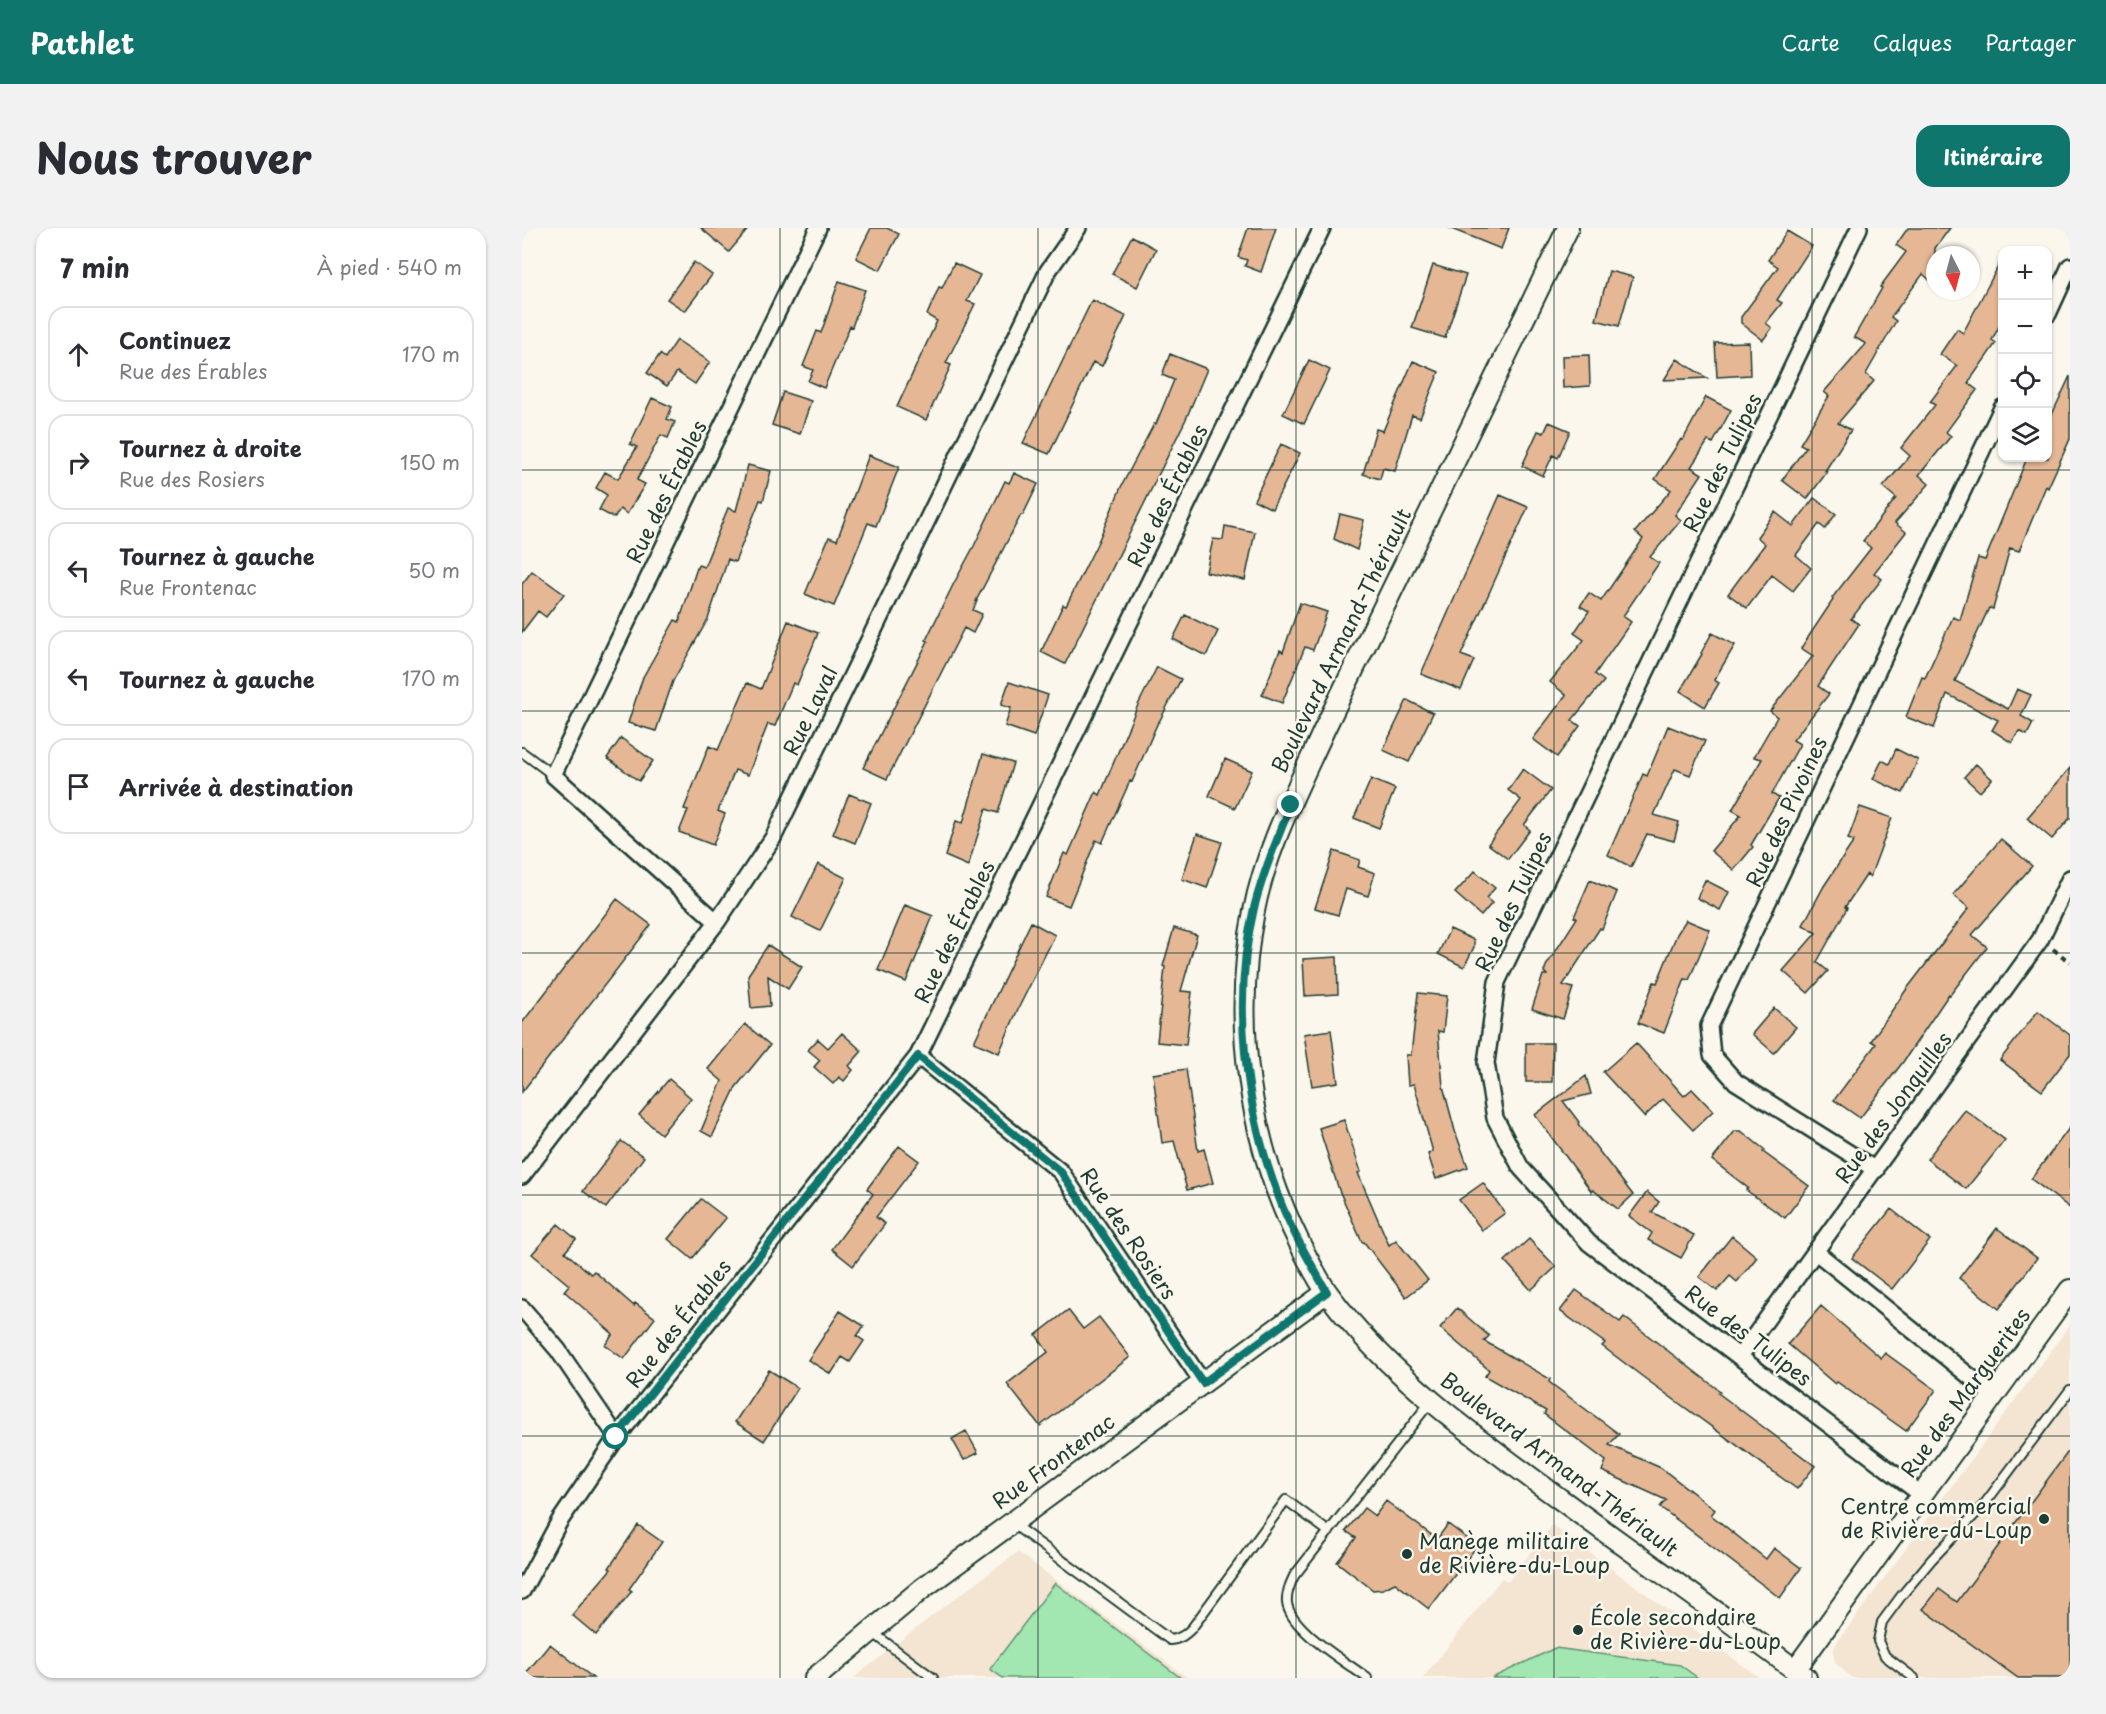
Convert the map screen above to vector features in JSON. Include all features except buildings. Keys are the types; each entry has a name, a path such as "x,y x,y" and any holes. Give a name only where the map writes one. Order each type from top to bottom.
{"street":[{"name":"Rue des Érables","path":"553,775 818,228"},
{"name":"Rue Laval","path":"522,1176 717,922 773,838 1048,271 1078,228"},
{"name":"Rue des Érables","path":"522,1591 559,1522 616,1437 918,1056 1322,228"},
{"name":"Boulevard Armand-Thériault","path":"1568,228 1324,730 1267,867 1254,909 1246,963 1244,1010 1248,1071 1254,1111 1277,1193 1301,1246 1327,1292 1370,1343 1397,1370 1495,1452 1801,1674"},
{"name":"Rue des Tulipes","path":"1859,228 1497,982 1486,1063 1495,1118 1521,1168 1589,1243 1922,1495"},
{"path":"2052,305 2070,266"},
{"name":"Rue des Pivoines","path":"1876,1170 1736,1082 1712,1055 1709,1026 1998,416"},
{"path":"553,775 717,922"},
{"name":"Rue des Jonquilles","path":"1740,1356 2040,940 2070,878"},
{"name":"Rue des Rosiers","path":"918,1056 1061,1172 1203,1383"},
{"path":"1816,1252 1994,1396"},
{"name":"Rue des Marguerites","path":"1801,1674 1922,1495 2070,1290"},
{"name":"Rue Frontenac","path":"815,1678 923,1588 1327,1292"},
{"path":"522,1308 558,1350 616,1437"}],"lane":[{"path":"522,752 553,775"},
{"path":"1914,1678 1885,1656 1878,1641 1882,1622 1925,1568 1983,1506 2070,1390"},
{"path":"1367,1678 1301,1628 1292,1616 1287,1602 1289,1587 1294,1576 1432,1400"},
{"path":"1012,1523 1170,1640 1178,1639 1191,1628 1286,1500 1329,1532"},
{"path":"870,1630 933,1678"}],"shaded area":[{"path":"2070,1325 2070,1678 1852,1678 1835,1663 1833,1651 1836,1644"},
{"name":"École secondaire de Rivière-du-Loup","path":"1552,1525 1760,1678 1423,1678 1502,1578 1508,1582"},
{"path":"1018,1552 1188,1678 854,1678 938,1611"}],"green space":[{"path":"1055,1583 1181,1678 1003,1678 990,1669"},
{"path":"1555,1648 1680,1665 1698,1678 1492,1678"}],"place":[{"name":"Centre commercial de Rivière-du-Loup","path":"2044,1519"},
{"name":"Manège militaire de Rivière-du-Loup","path":"1407,1554"},
{"name":"École secondaire de Rivière-du-Loup","path":"1578,1630"}],"route":[{"path":"616,1437 918,1056 1061,1172 1203,1383 1327,1292 1305,1255 1277,1193 1254,1111 1245,1034 1246,963 1254,909 1267,867 1291,805"}]}
